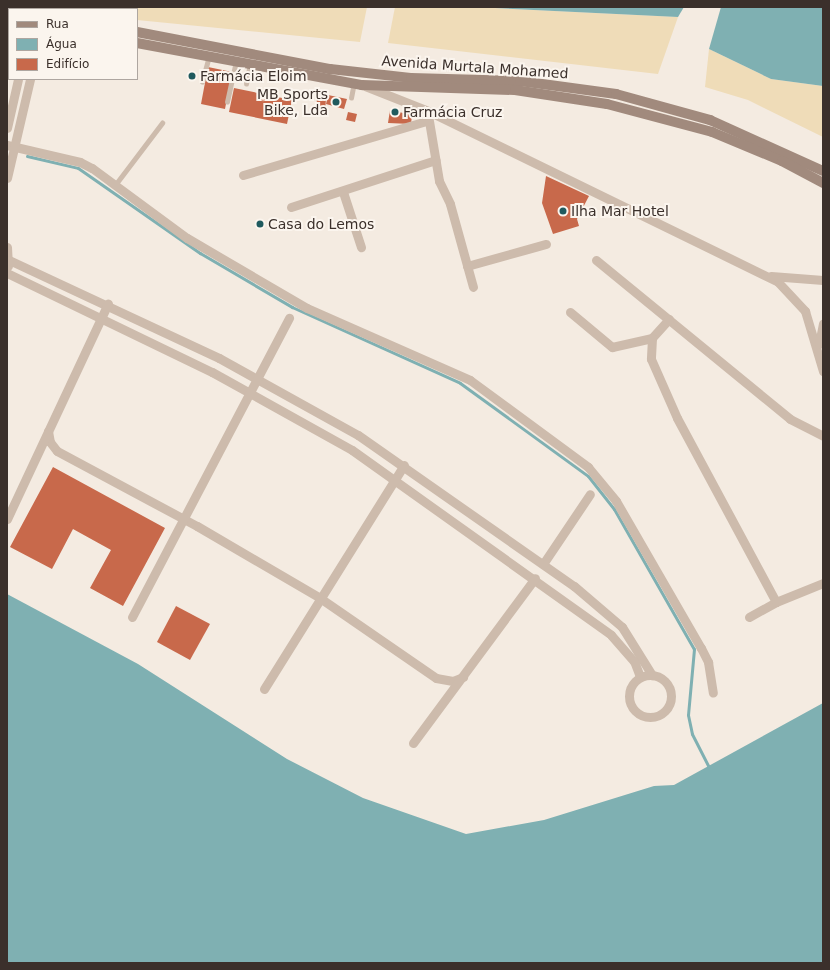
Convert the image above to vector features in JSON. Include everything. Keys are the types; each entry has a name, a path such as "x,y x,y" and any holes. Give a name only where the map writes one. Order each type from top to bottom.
{"street":[{"name":"Avenida Murtala Mohamed","path":"138,32 330,69 411,78 520,81 616,94 710,120 823,171"},
{"name":"Avenida Murtala Mohamed","path":"138,43 358,84 515,90 648,112 712,132 782,161 823,183"},
{"path":"7,128 18,80"},
{"path":"7,178 11,146 30,80"},
{"name":"Avenida Murtala Mohamed","path":"358,84 428,111 766,276"},
{"path":"428,111 427,121 436,160 473,287"},
{"path":"243,175 427,121"},
{"path":"11,146 80,162 115,185 187,238 307,308 470,380 588,467 616,501 708,662 713,693"},
{"path":"291,207 343,192 436,160"},
{"path":"343,192 361,247"},
{"path":"467,266 546,244"},
{"path":"7,247 8,264 108,303 258,378 404,465 543,564 622,627 652,675 668,685 671,698 665,711 653,717 639,714 630,704 630,690 640,677 652,675"},
{"path":"596,260 790,420 823,436"},
{"path":"7,273 102,316 250,392 396,478 535,578 622,645 640,677"},
{"path":"766,276 823,280"},
{"path":"766,276 798,299 812,326 823,371"},
{"path":"7,519 108,303"},
{"path":"570,312 612,347 652,338 669,319"},
{"path":"132,617 182,518 258,378 288,318"},
{"path":"818,351 823,323"},
{"path":"652,338 651,359 677,418 776,602"},
{"path":"48,431 50,442 57,451 182,518 320,598 436,678 452,682 463,677"},
{"path":"264,689 404,465"},
{"path":"543,564 590,494"},
{"path":"413,743 535,578"},
{"path":"749,617 776,602 823,583"}],"lane":[{"path":"202,82 209,56"},
{"path":"227,102 236,61"},
{"path":"246,84 250,64"},
{"path":"351,98 358,84"},
{"path":"115,185 162,123"}],"sand":[{"path":"7,7 367,7 360,42 138,20 138,8"},
{"path":"395,7 475,7 678,17 658,74 388,43"},
{"path":"709,49 771,79 823,86 823,137 748,100 705,87"}],"water":[{"path":"475,7 684,7 678,17"},
{"path":"721,7 823,7 823,86 771,79 709,49"},
{"path":"7,594 138,664 287,759 363,798 466,834 544,820 654,786 674,785 823,703 823,963 7,963"}],"building":[{"path":"208,67 232,72 225,109 201,104"},
{"path":"234,88 292,100 287,124 229,112"},
{"path":"328,95 347,99 344,109 326,104"},
{"path":"317,98 326,98 325,115 316,114"},
{"path":"390,110 412,115 411,124 388,123"},
{"path":"348,112 357,114 355,122 346,120"},
{"name":"Ilha Mar Hotel","path":"546,176 589,196 577,219 579,226 553,234 542,203"},
{"path":"53,467 165,528 123,606 90,588 111,550 73,529 52,569 10,547"},
{"path":"176,606 210,624 190,660 157,642"}],"waterway":[{"path":"27,156 78,168 200,253 292,307 460,383 588,476 614,509 694,649 688,715 692,734 709,767"}],"place":[{"name":"Farmácia Eloim","path":"192,76"},
{"name":"MB Sports Bike, Lda","path":"336,102"},
{"name":"Farmácia Cruz","path":"395,112"},
{"name":"Ilha Mar Hotel","path":"563,211"},
{"name":"Casa do Lemos","path":"260,224"}]}
